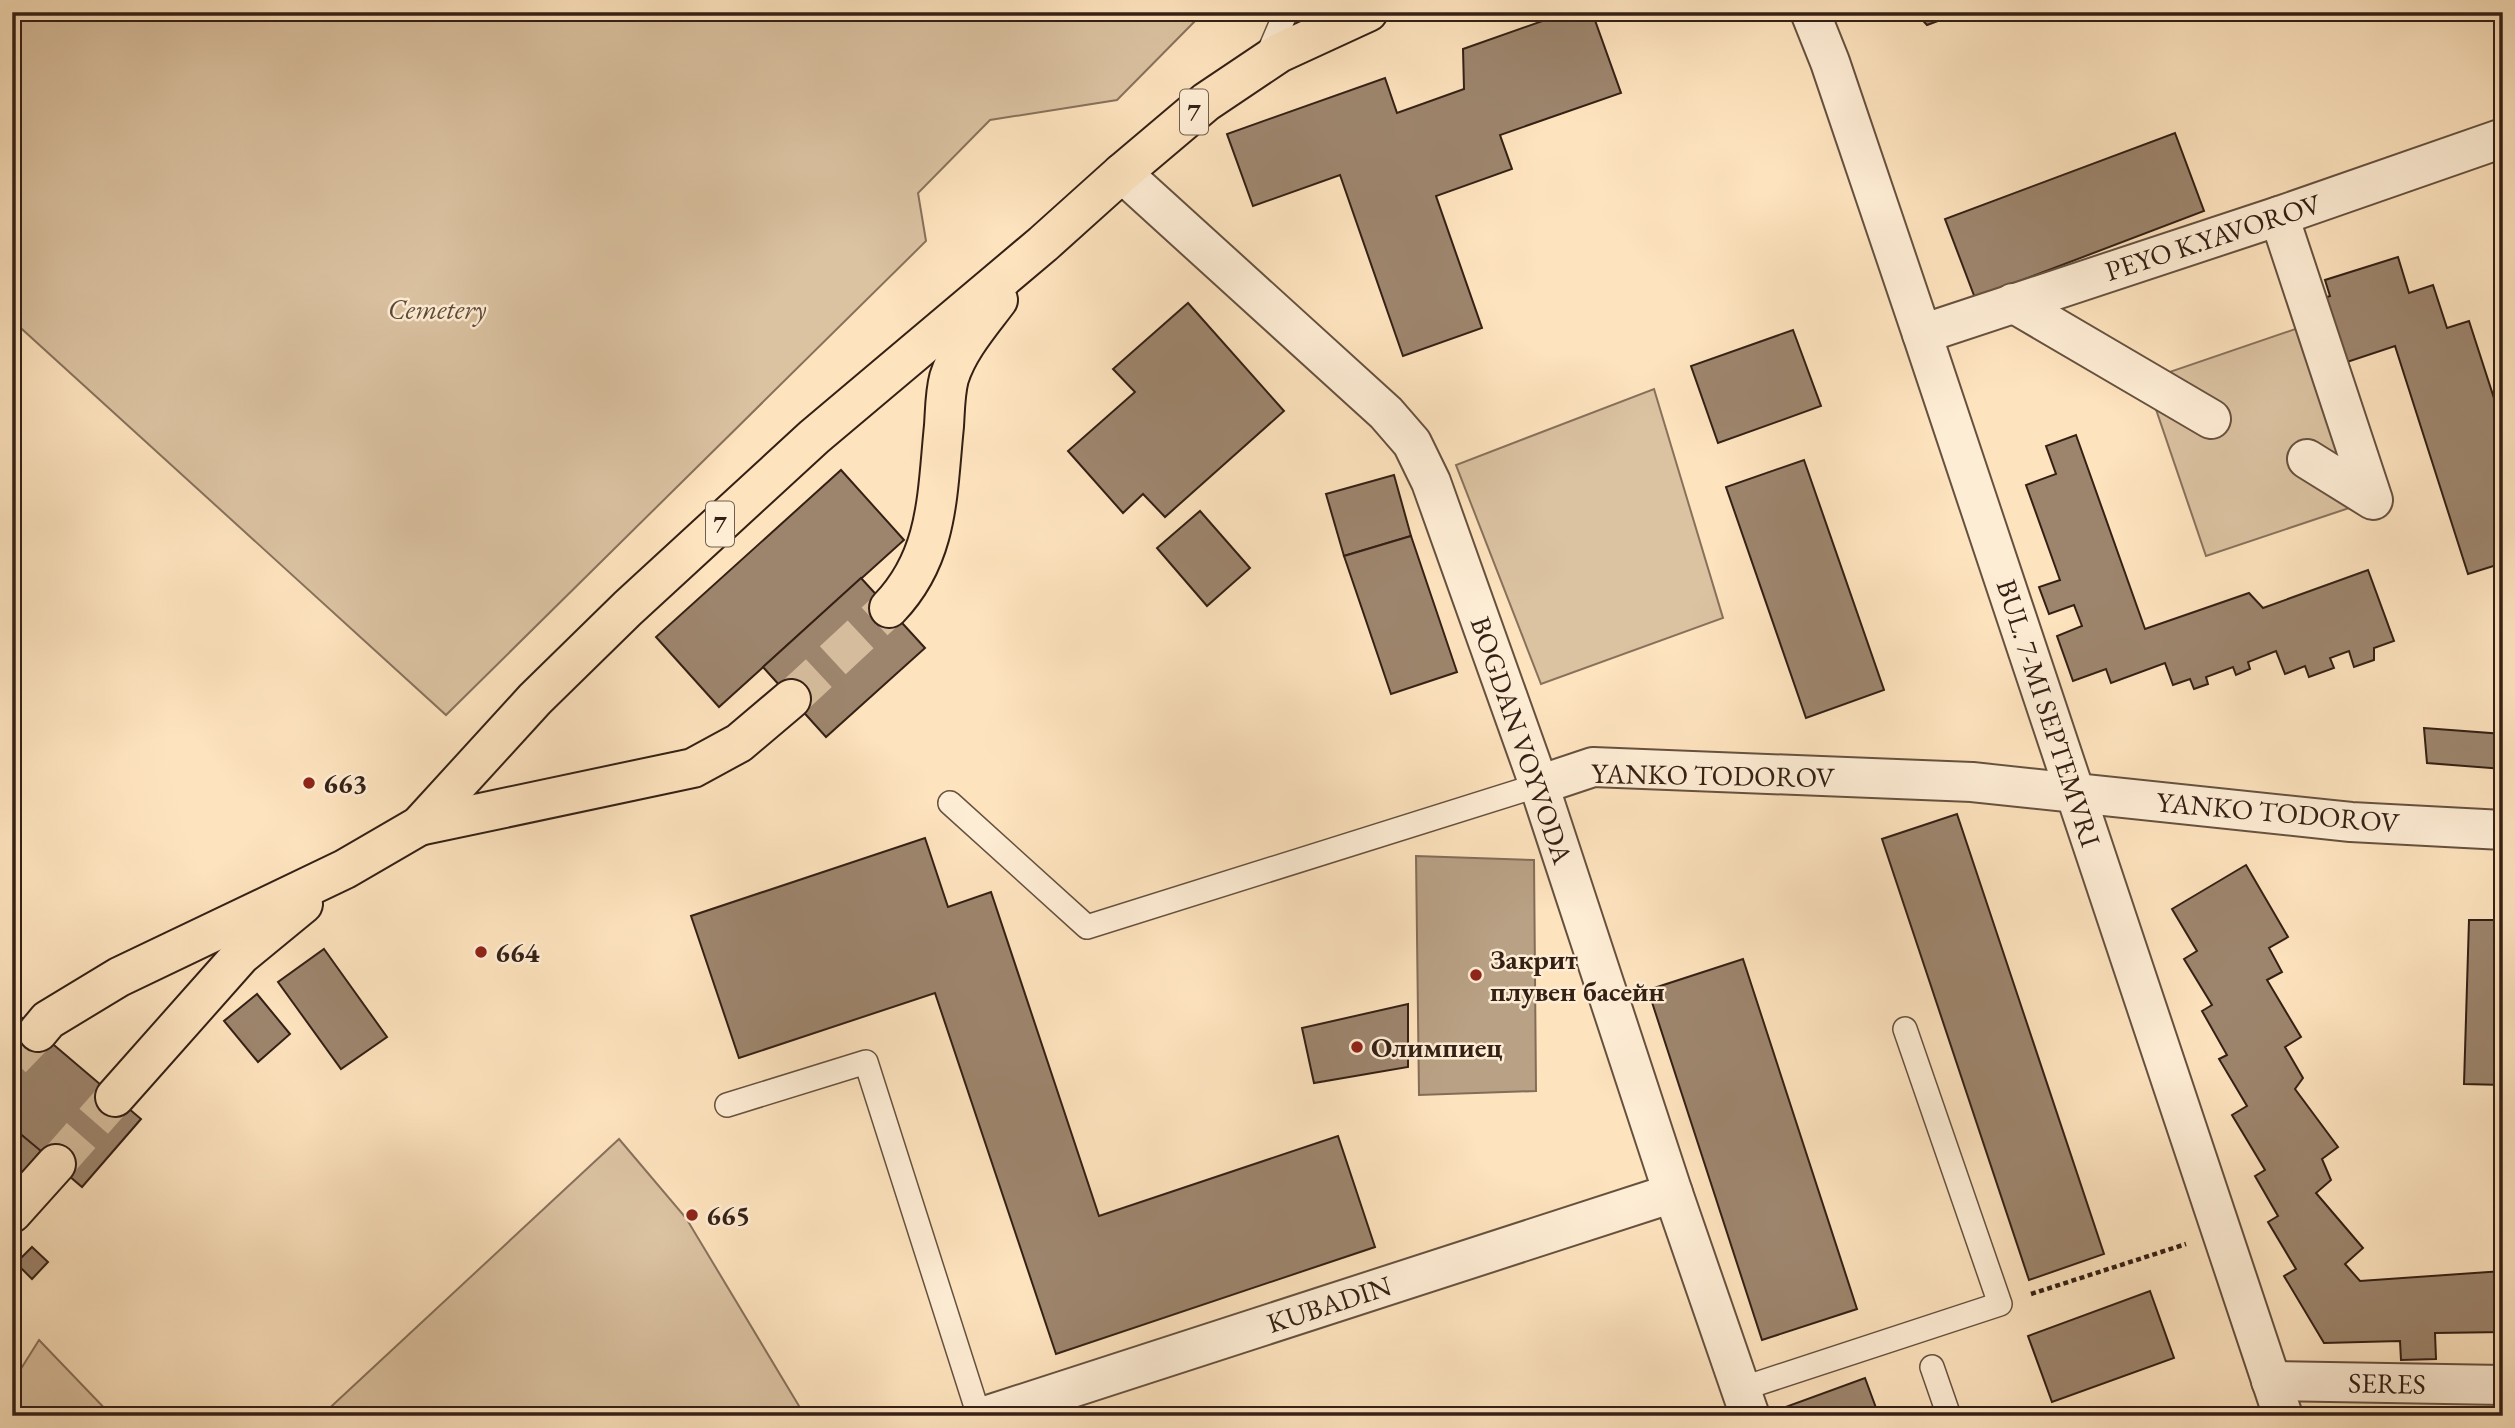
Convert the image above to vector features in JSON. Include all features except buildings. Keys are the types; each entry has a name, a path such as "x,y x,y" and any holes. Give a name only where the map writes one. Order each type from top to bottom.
{"main road":[{"name":"7","path":"345,869 419,826 535,699 628,608 814,437 1206,102 1279,53 1368,12"},
{"name":"7","path":"889,608 918,571 933,528 949,379 960,354 977,327 1043,244"},
{"name":"7","path":"419,826 693,768 739,743 791,699"},
{"path":"38,1032 48,1020 119,976 345,869"},
{"path":"115,1097 241,955 345,869"},
{"path":"12,1213 56,1164"}],"street":[{"name":"BUL. 7-MI SEPTEMVRI","path":"1810,12 1830,62 1922,334 2277,1398"},
{"name":"PEYO K.YAVOROV","path":"1922,334 2279,216 2503,138"},
{"name":"BOGDAN VOYVODA","path":"1122,173 1386,413 1412,443 1431,482 1539,785 1673,1193 1745,1402"},
{"path":"2279,216 2373,499 2307,459"},
{"path":"2013,303 2211,419"},
{"name":"YANKO TODOROV","path":"1539,785 1593,767 1972,782 2351,822 2503,830"},
{"name":"KUBADIN","path":"985,1416 1673,1193"},
{"name":"SERES","path":"2277,1398 2503,1385"}],"lane":[{"path":"1263,64 1286,12"},
{"name":"YANKO TODOROV","path":"950,803 1087,927 1539,785"},
{"path":"1745,1402 2000,1304 1905,1028"},
{"path":"727,1105 866,1062 979,1416"},
{"path":"1932,1367 1949,1416"}],"path":[{"path":"2000,1304 2221,1232"}],"green space":[{"name":"Cemetery","path":"12,12 1204,12 1117,100 990,120 918,193 926,241 446,715 12,320"},
{"path":"2313,323 2373,500 2206,556 2146,380"},
{"path":"1654,389 1723,618 1541,684 1456,465"},
{"path":"619,1139 686,1218 805,1416 321,1416"},
{"path":"39,1340 112,1416 12,1416 12,1383"}],"shaded area":[{"name":"Закрит плувен басейн","path":"1416,856 1534,860 1536,1091 1419,1095"}],"tunnel":[{"path":"791,699 889,608"},
{"path":"12,1059 38,1032"},
{"path":"56,1164 115,1097"}],"place":[{"name":"663","path":"309,783"},
{"name":"664","path":"481,952"},
{"name":"Закрит плувен басейн","path":"1476,975"},
{"name":"Олимпиец","path":"1357,1047"},
{"name":"665","path":"692,1215"}]}
